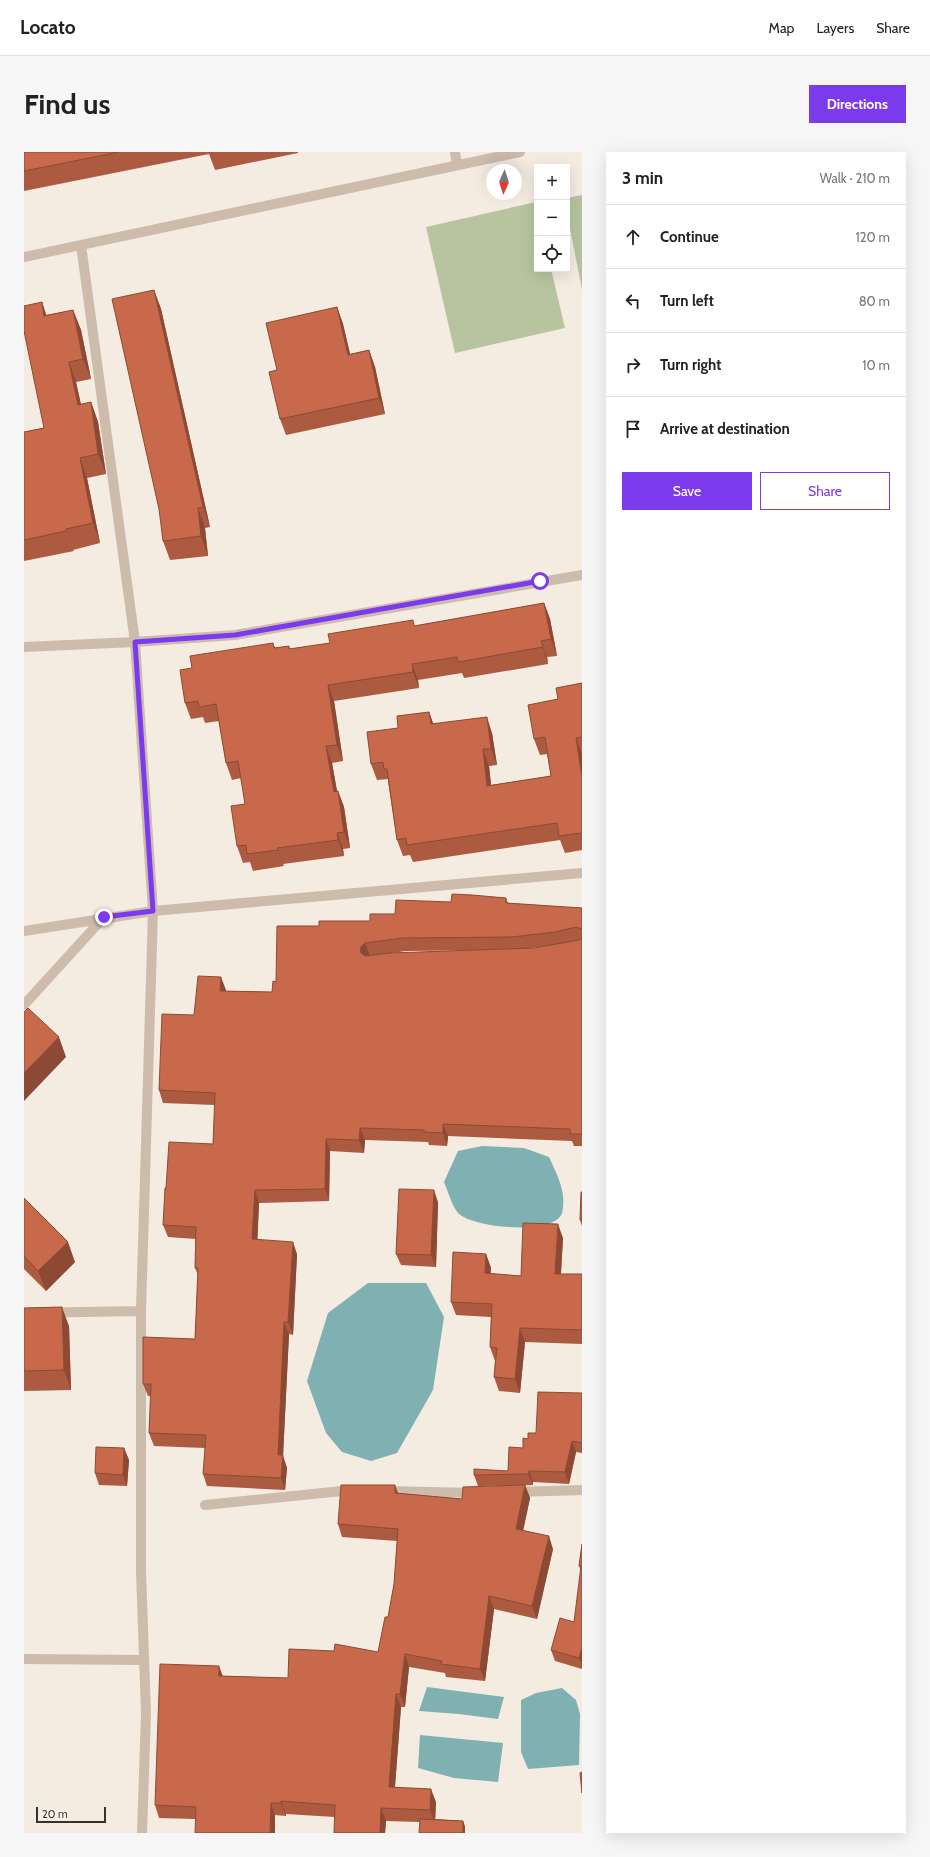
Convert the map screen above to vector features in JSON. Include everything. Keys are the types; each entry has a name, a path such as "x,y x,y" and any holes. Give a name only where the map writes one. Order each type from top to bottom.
{"street":[{"path":"455,152 457,166"},
{"path":"24,257 520,152"},
{"path":"81,245 135,642 153,911 141,1311 140,1475 146,1714 142,1833"},
{"path":"24,647 135,642 235,635 582,575"},
{"path":"24,931 104,917 153,911 582,873"},
{"path":"24,1006 104,917"},
{"path":"24,1313 141,1311"},
{"path":"205,1505 298,1495 367,1490 485,1493"},
{"path":"506,1492 582,1490"},
{"path":"24,1658 144,1660"}],"green space":[{"path":"582,195 582,290 570,228 570,197"},
{"path":"534,202 534,272 552,272 565,328 455,353 426,227"}],"water":[{"path":"482,1146 524,1148 549,1157 558,1177 563,1198 562,1213 556,1220 545,1225 530,1227 495,1226 479,1223 458,1213 444,1182 458,1151"},
{"path":"368,1283 426,1283 444,1317 433,1390 397,1453 371,1461 342,1452 326,1433 307,1381 328,1313"},
{"path":"427,1687 504,1697 498,1719 419,1711"},
{"path":"562,1688 576,1700 580,1714 579,1765 528,1769 521,1752 521,1700 536,1693"},
{"path":"420,1735 503,1743 498,1782 454,1778 418,1768"}],"building":[{"path":"24,152 119,152 24,171"},
{"path":"154,290 203,507 198,508 201,536 163,541 159,509 112,299"},
{"path":"42,302 44,316 73,310 83,359 69,362 78,405 91,402 98,454 80,458 93,523 66,529 66,531 24,540 24,432 44,428 24,331 24,306"},
{"path":"337,307 348,355 369,350 379,398 280,419 269,372 277,370 266,323"},
{"path":"544,603 551,639 541,641 543,647 458,662 457,657 412,664 413,672 328,685 337,745 326,746 334,792 338,791 344,832 337,833 338,840 277,848 278,850 247,854 246,845 237,846 231,806 245,804 238,761 226,763 216,704 199,707 198,701 185,703 180,670 192,668 190,656 273,643 274,648 289,646 289,649 330,643 328,634 413,620 414,626"},
{"path":"582,683 582,737 576,738 582,777 582,833 559,836 557,823 407,845 406,838 397,840 387,769 384,769 383,762 371,764 367,732 398,728 397,716 429,712 431,724 487,717 491,749 483,749 487,786 551,776 545,737 534,739 528,705 558,699 556,688"},
{"path":"452,894 506,898 506,903 582,908 582,929 576,927 555,932 512,937 402,938 365,943 360,948 361,953 365,956 390,953 534,948 579,940 582,938 582,1134 570,1134 570,1129 443,1124 443,1133 424,1132 424,1130 360,1128 359,1140 326,1139 325,1189 255,1190 252,1239 293,1242 288,1322 284,1322 278,1455 283,1455 281,1478 203,1474 206,1435 149,1433 151,1384 143,1384 143,1337 195,1339 198,1268 195,1268 196,1227 163,1225 169,1142 213,1144 215,1093 159,1090 162,1014 194,1015 198,976 221,977 220,991 272,992 273,981 276,982 277,926 319,926 319,921 370,921 370,914 395,914 396,900 451,902"},
{"path":"28,1008 59,1037 24,1073 24,1012"},
{"path":"399,1189 434,1190 431,1255 396,1254"},
{"path":"581,1192 582,1220 580,1220"},
{"path":"24,1198 68,1242 38,1271 24,1256"},
{"path":"523,1223 558,1224 555,1274 582,1274 582,1330 520,1328 515,1379 494,1377 497,1348 490,1347 492,1304 451,1302 453,1252 486,1254 485,1273 521,1276"},
{"path":"62,1307 64,1370 24,1371 24,1308"},
{"path":"538,1392 582,1393 582,1443 572,1441 565,1472 529,1471 528,1474 474,1475 474,1469 508,1471 509,1447 523,1448 523,1438 528,1439 528,1433 536,1433"},
{"path":"96,1447 124,1448 123,1475 95,1473"},
{"path":"341,1485 395,1485 395,1493 462,1499 463,1487 525,1485 516,1529 549,1536 532,1606 489,1596 480,1669 441,1664 442,1661 405,1654 400,1694 396,1694 389,1787 431,1789 430,1810 381,1808 380,1833 334,1833 335,1805 281,1801 281,1803 271,1803 270,1833 195,1833 196,1807 155,1805 160,1664 219,1666 219,1676 288,1678 289,1649 334,1651 335,1644 378,1652 385,1617 388,1617 394,1584 398,1529 338,1524"},
{"path":"582,1544 582,1648 579,1658 551,1650 560,1618 574,1622 581,1566 579,1566"},
{"path":"582,1772 582,1793 580,1773"},
{"path":"420,1819 463,1821 463,1833 419,1833"}],"route":[{"path":"104,917 153,911 135,642 235,635 540,581"}]}
